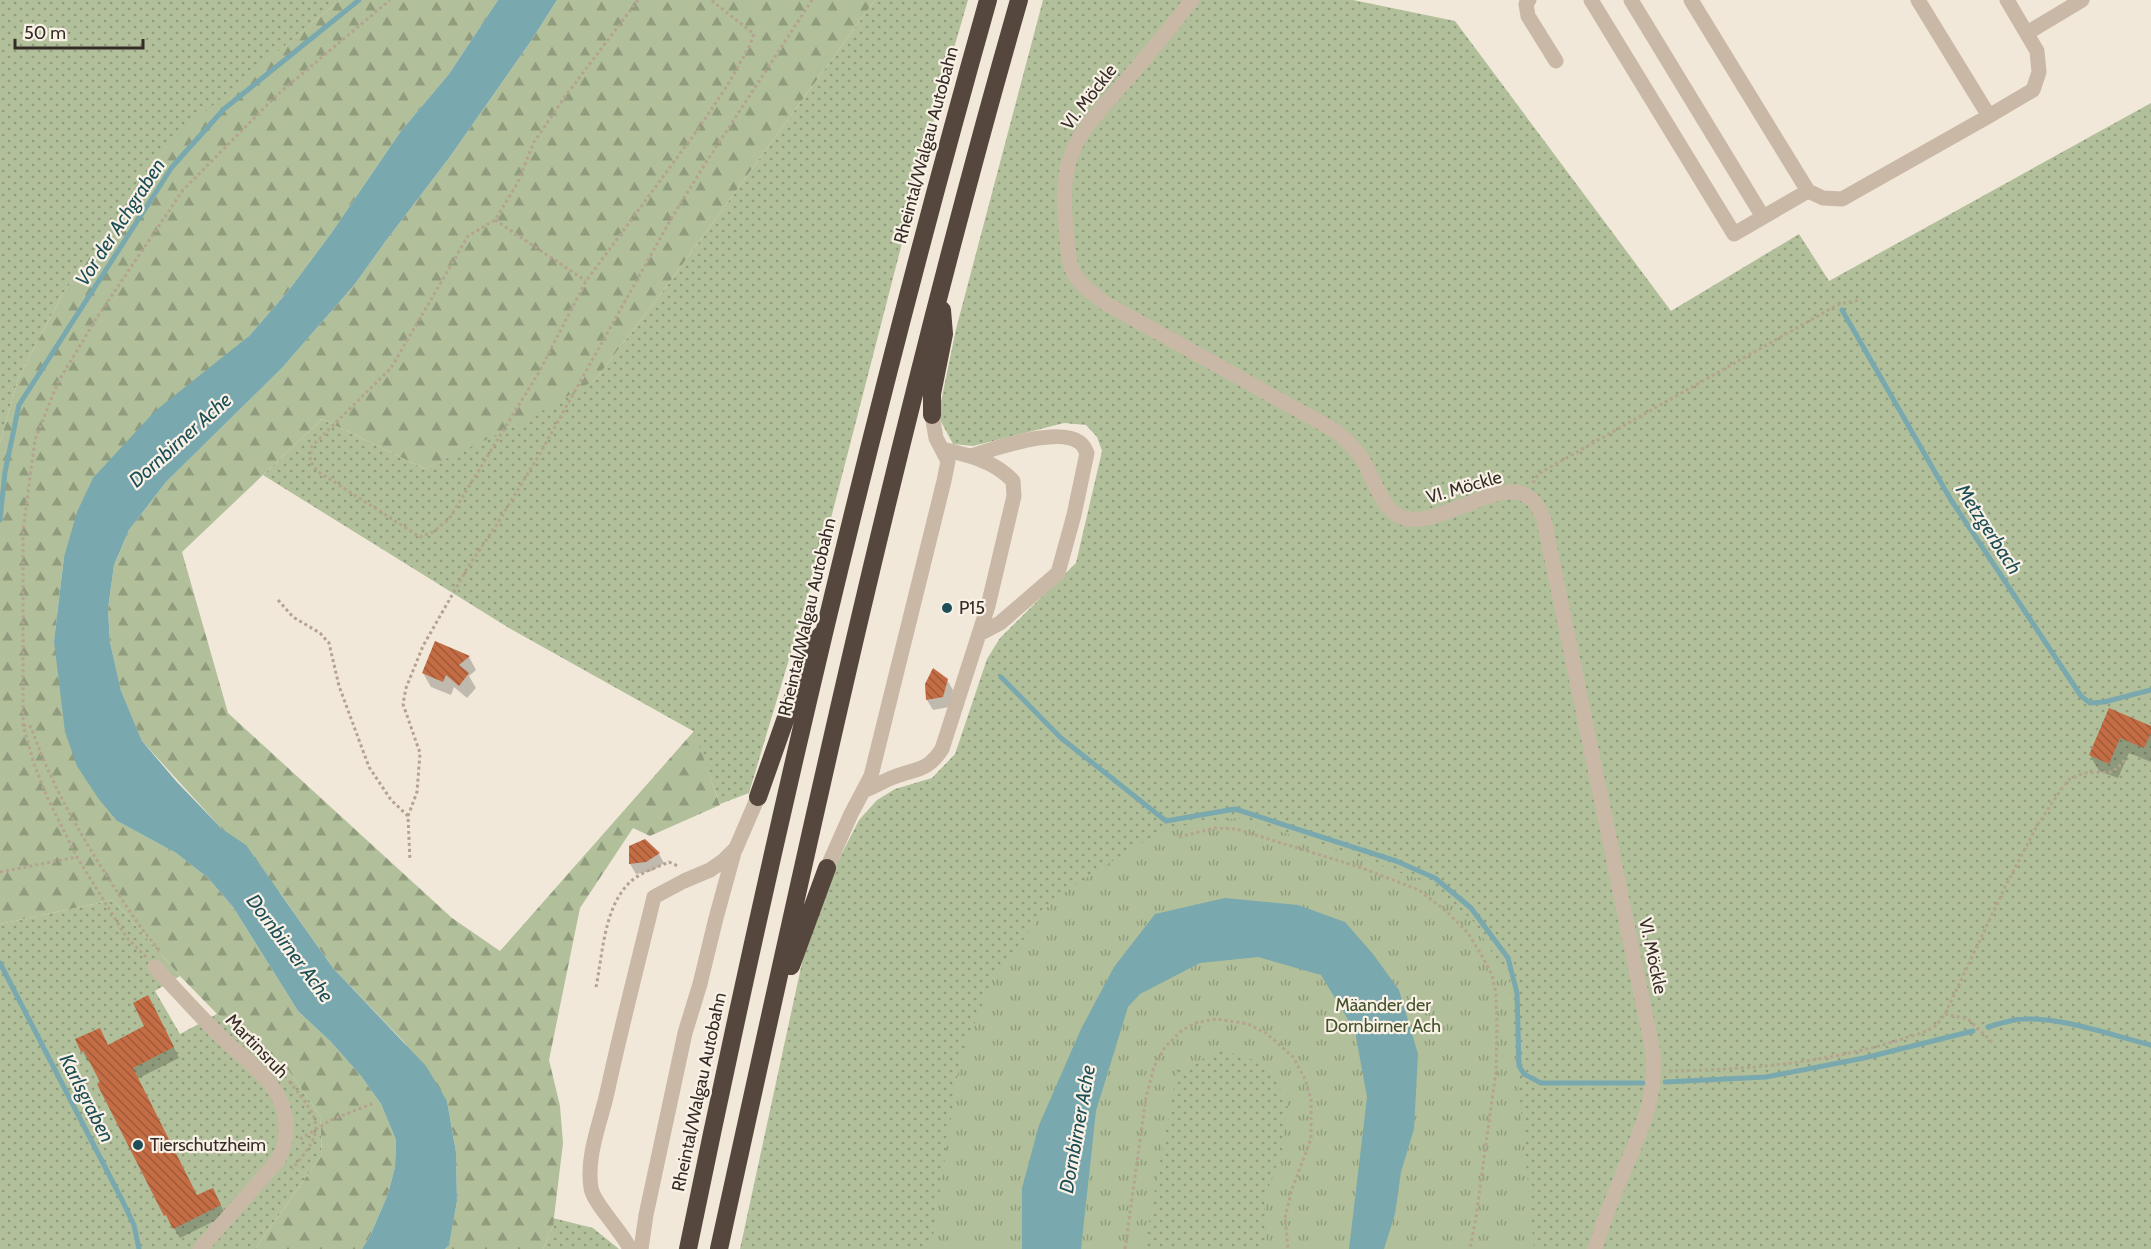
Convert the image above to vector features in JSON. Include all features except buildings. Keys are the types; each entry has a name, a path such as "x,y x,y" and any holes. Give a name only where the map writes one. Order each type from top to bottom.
{"highway":[{"name":"Rheintal/Walgau Autobahn","path":"688,1249 737,1010 824,631 918,253 988,0"},
{"path":"719,1249 849,659 942,290 1019,0"},
{"path":"932,415 932,394 944,334 942,290"},
{"path":"758,797 795,692 806,650 824,631"},
{"path":"770,1017 788,975 827,868"}],"street":[{"name":"VI. Möckle","path":"1192,0 1089,123 1074,147 1065,180 1065,220 1069,262 1074,275 1083,287 1106,303 1334,430 1350,442 1392,513 1406,519 1429,518 1500,493 1527,495 1536,504 1544,520 1655,1071 1649,1110 1606,1213 1595,1249"},
{"path":"1529,0 1526,4 1528,16 1556,61"},
{"path":"1591,0 1734,234 1808,191"},
{"path":"1631,0 1763,217"},
{"path":"1691,0 1808,191 1823,198 1842,199 2033,90 2039,72 2037,51 2007,0"},
{"path":"1918,0 1989,116"},
{"path":"2027,33 2079,1"},
{"path":"827,868 872,776 944,481 948,461 936,438 932,415"},
{"path":"971,456 1038,438 1067,436 1081,442 1087,453 1074,515 1058,573 1000,623 979,634"},
{"path":"863,791 894,776 921,769 934,761 942,749 988,606 1014,496 1013,481 1005,471 971,456 942,449"},
{"path":"641,1249 646,1215 685,1033 736,848 758,797"},
{"path":"630,1249 595,1198 591,1189 590,1164 616,1045 654,897 710,870 736,848"},
{"name":"Martinsruh","path":"155,967 273,1086 281,1101 285,1120 284,1150"},
{"path":"200,1249 278,1160 284,1150"}],"path":[{"path":"155,967 127,938 77,857 47,797 34,764 23,724 22,531 35,440 58,382 96,319 183,190 278,94 390,0"},
{"path":"638,0 534,142 518,184 495,220 468,236 391,368 312,446 310,461 317,471 420,537 434,532 449,519 533,381 586,281 696,132 727,86 749,47 754,34 711,0"},
{"path":"410,861 408,816 417,792 420,753 403,704 406,688 423,646 463,576 538,457 671,219 812,0"},
{"path":"495,220 586,281"},
{"path":"1527,495 1538,474 1839,304 1861,300"},
{"path":"278,600 294,617 320,633 329,644 339,686 369,767 392,800 408,816"},
{"path":"1655,1071 1787,1064 1882,1045 1925,1032 1945,1014 2015,867 2038,824 2062,788 2070,778 2085,773 2111,772 2124,760"},
{"path":"1179,837 1215,828 1245,830 1359,867 1426,894 1468,933 1492,975 1496,994 1497,1027 1495,1080 1470,1249"},
{"path":"0,872 77,857"},
{"path":"596,987 612,913 621,893 633,879 669,862 688,869 692,878"},
{"path":"1945,1014 1968,1019 1994,1044"},
{"path":"1125,1249 1146,1097 1154,1067 1166,1047 1181,1031 1196,1023 1217,1020 1248,1024 1266,1033 1293,1058 1305,1079 1311,1099 1311,1139 1292,1189 1285,1218 1288,1249"},
{"path":"284,1150 331,1120 374,1103"}],"green space":[{"path":"0,0 340,0 170,142 61,297 18,379 0,443"},
{"path":"340,0 498,0 449,74 401,131 289,290 249,336 222,359 64,557 54,641 117,821 176,853 208,878 233,907 298,1011 331,1042 361,1076 381,1104 396,1140 395,1167 388,1194 362,1249 255,1249 322,1155 320,1116 287,1068 217,1014 113,900 0,924 0,443 18,379 61,297 170,141"},
{"path":"557,0 875,0 666,287 595,380 519,424 425,469 322,419 182,552 228,713 452,918 500,951 694,731 720,805 650,836 633,828 580,908 549,1060 560,1106 563,1143 553,1226 543,1249 445,1249 449,1244 457,1201 456,1152 447,1101 404,1042 333,968 281,894 142,741 121,692 110,642 108,609 114,565 129,530 166,482 282,368 355,284 449,158"},
{"path":"875,0 968,0 940,96 830,522 749,793 720,804 693,731 509,628 263,475 322,419 425,469 595,380 666,287"},
{"path":"1043,0 1353,0 1455,21 1671,311 1799,234 1829,281 2151,103 2151,1249 740,1249 806,944 837,863 859,820 877,800 895,789 932,778 955,754 987,659 1000,638 1076,563 1102,451 1097,437 1086,425 1064,423 973,446 953,444 938,416 956,329"},
{"name":"Mäander der Dornbirner Ach","path":"1238,818 1429,883 1473,921 1509,981 1534,1249 1267,1249 1264,1199 1282,1151 1288,1104 1267,1064 1222,1050 1177,1071 1144,1249 931,1249 960,1059 991,983 1052,901 1098,870 1166,828"},
{"path":"113,900 180,976 155,991 180,1034 217,1014 287,1068 320,1116 322,1155 255,1249 0,1249 0,924"},
{"path":"553,1218 593,1228 619,1249 543,1249 553,1226"}],"water":[{"name":"Dornbirner Ache","path":"498,0 557,0 449,158 355,284 282,368 166,482 129,530 114,565 108,609 110,642 121,691 142,741 222,829 246,845 333,968 426,1066 447,1101 456,1152 457,1201 449,1245 445,1249 362,1249 388,1194 395,1167 396,1140 381,1104 361,1076 331,1042 298,1011 233,907 208,878 176,853 117,821 98,798 77,766 65,732 54,641 64,557 77,512 93,478 155,411 249,336 289,290 401,131 449,74"},
{"name":"Dornbirner Ache","path":"1225,898 1298,905 1345,922 1373,954 1399,990 1418,1054 1414,1129 1401,1172 1395,1214 1384,1249 1349,1249 1367,1097 1355,1031 1321,975 1258,957 1200,963 1140,994 1128,1007 1096,1111 1081,1249 1022,1249 1022,1188 1039,1125 1081,1029 1114,967 1155,914"}],"waterway":[{"name":"Vor der Achgraben","path":"0,520 5,472 19,405 172,167 224,109 359,0"},
{"name":"Metzgerbach","path":"1842,310 1951,500 2081,696 2090,703 2104,702 2151,690"},
{"path":"1001,677 1061,738 1166,821 1235,809 1396,861 1435,878 1471,908 1508,958 1517,993 1519,1066 1524,1074 1541,1083 1643,1083"},
{"name":"Karlsgraben","path":"0,963 122,1200 134,1225 139,1249"},
{"path":"1988,1027 2015,1020 2040,1019 2072,1024 2151,1045"},
{"path":"1665,1082 1766,1077 1864,1058 1973,1031"}],"place":[{"name":"P15","path":"947,608"},
{"name":"Tierschutzheim","path":"138,1145"}]}
